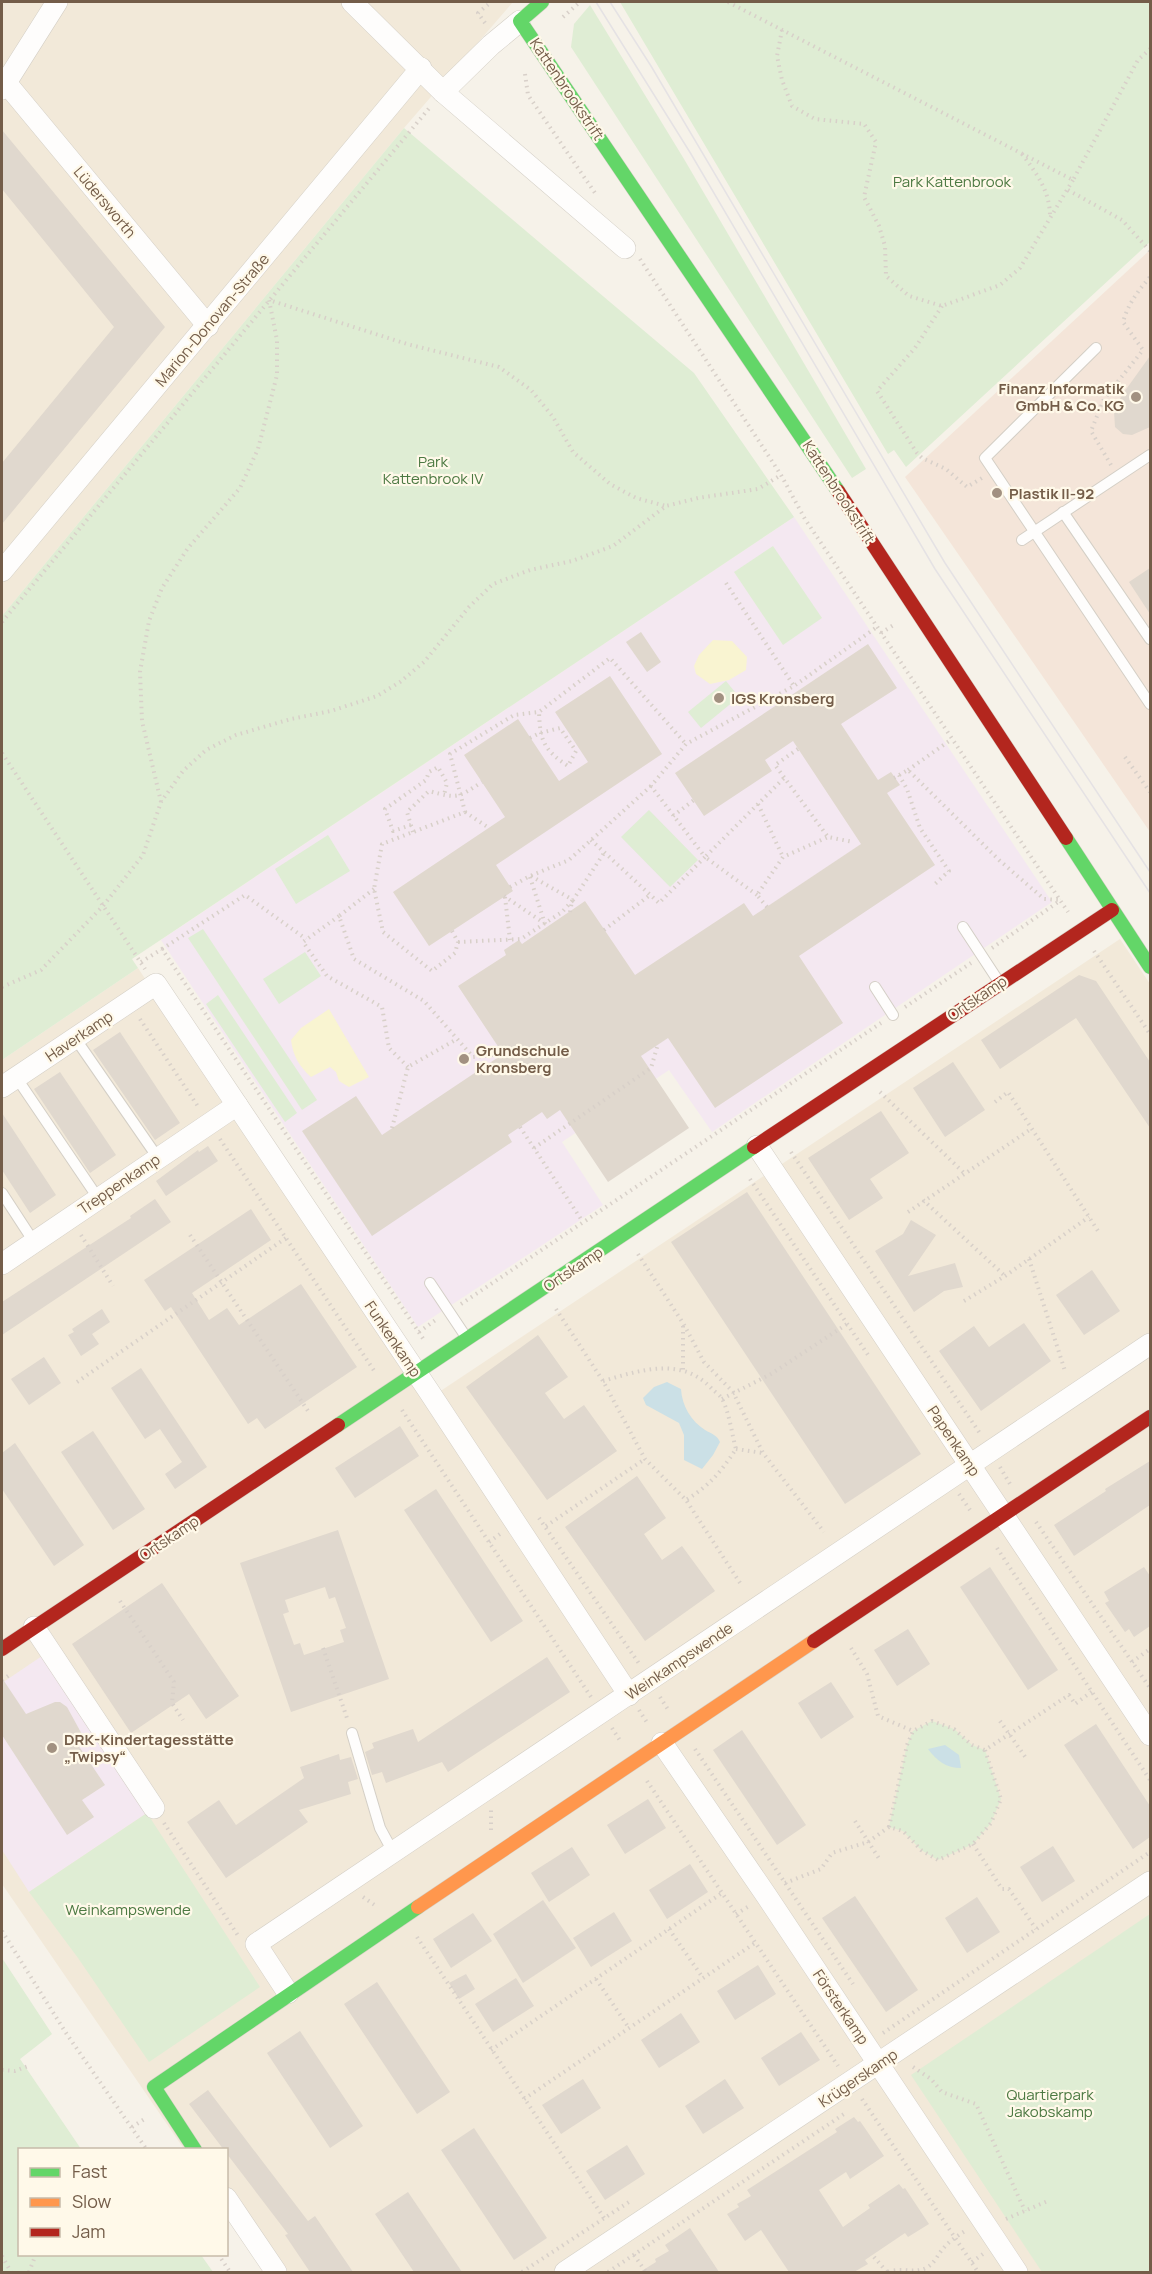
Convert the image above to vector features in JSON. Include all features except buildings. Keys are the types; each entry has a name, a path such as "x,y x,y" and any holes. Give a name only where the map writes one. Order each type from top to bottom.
{"street":[{"path":"3,83 57,2"},
{"path":"352,2 443,92 631,252"},
{"path":"443,92 491,45 542,2"},
{"name":"Kattenbrookstrift","path":"520,21 783,406 1150,968"},
{"name":"Marion-Donovan-Straße","path":"2,571 421,68"},
{"name":"Lüdersworth","path":"3,83 208,326"},
{"name":"Ortskamp","path":"2,1649 1112,910"},
{"name":"Haverkamp","path":"9,1082 156,984"},
{"name":"Funkenkamp","path":"156,984 629,1695"},
{"name":"Treppenkamp","path":"2,1264 237,1105"},
{"name":"Papenkamp","path":"757,1146 1150,1735"},
{"name":"Weinkampswende","path":"256,1944 1150,1344"},
{"path":"194,2148 154,2087 288,1993 1150,1417"},
{"path":"34,1627 154,1808"},
{"name":"Försterkamp","path":"662,1743 866,2045 886,2059 982,2220 1017,2272"},
{"name":"Krügerskamp","path":"565,2272 1150,1882"},
{"path":"256,1944 288,1993"},
{"path":"228,2201 276,2272"}],"lane":[{"path":"1096,348 985,458 1150,704"},
{"path":"1022,540 1150,454"},
{"path":"1064,512 1150,639"},
{"path":"963,927 1000,983"},
{"path":"875,987 893,1015"},
{"path":"75,1038 158,1158"},
{"path":"9,1082 98,1198"},
{"path":"2,1193 34,1242"},
{"path":"430,1283 468,1340"},
{"path":"352,1733 380,1828 393,1852"}],"path":[{"path":"572,9 580,2"},
{"path":"729,2 1073,180"},
{"path":"782,30 777,56 782,80 792,106 815,119 864,124 876,142 864,197 879,226 885,246 886,276 909,296 942,306 1000,285 1020,268 1068,190 1138,60 1150,49"},
{"path":"524,74 528,95 596,194"},
{"path":"2,622 443,92"},
{"path":"1022,153 1042,181 1050,202 1050,219"},
{"path":"1068,190 1122,220 1150,251"},
{"path":"631,252 781,475 805,519 1150,1034"},
{"path":"1118,476 1091,431 1104,399 1143,350 1124,322 1126,310 1150,277"},
{"path":"269,300 407,344 499,367 531,390 553,417 573,452 610,484 636,498 666,506"},
{"path":"161,802 142,721 140,672 149,621 162,588 188,548 240,488 258,449 277,375 277,340 269,300"},
{"path":"942,306 915,348 877,391 902,432 922,458 946,469 967,487 989,474 997,475"},
{"path":"2,987 41,970 103,906 142,855 161,802 183,771 206,750 236,735 291,718 332,711 377,696 424,662 469,607 493,584 530,570 572,561 613,546 666,506 698,498 758,489 781,475"},
{"path":"726,583 795,686"},
{"path":"510,887 569,860 651,786 686,744 795,686 877,627"},
{"path":"489,828 465,812 450,754 514,715 539,712 610,658 686,744"},
{"path":"530,738 540,733 562,727 576,751 568,766 550,754 540,733 539,712"},
{"path":"935,884 949,871 920,828 907,789 897,776 952,739"},
{"path":"798,749 775,765 828,837"},
{"path":"2,753 156,984"},
{"path":"1125,757 1150,792"},
{"path":"411,825 393,831 385,809 426,780 429,772 438,767 447,783 444,795"},
{"path":"908,770 999,860 1044,899 1061,900"},
{"path":"591,840 659,903 784,778"},
{"path":"413,832 407,812 429,791 454,797 461,796 482,782"},
{"path":"651,786 705,857 758,895 767,907"},
{"path":"673,816 694,800"},
{"path":"758,804 783,857"},
{"path":"452,931 458,942 455,953 432,971 383,932 374,890 382,844 465,812"},
{"path":"758,895 783,857 828,837 853,842"},
{"path":"458,942 521,939 562,912 573,900 604,853"},
{"path":"530,876 573,900"},
{"path":"530,876 545,924"},
{"path":"374,890 303,942 327,976 382,1007 389,1048 408,1067"},
{"path":"141,962 245,895 306,939"},
{"path":"604,930 650,895"},
{"path":"510,940 504,896 545,924"},
{"path":"570,912 573,900"},
{"path":"365,1377 375,1371 418,1332 1061,900"},
{"path":"339,916 354,959 424,1001 472,1057 503,1054"},
{"path":"162,949 437,1360"},
{"path":"129,1002 390,1391 634,1762 978,2272"},
{"path":"392,1128 408,1067 457,1039"},
{"path":"534,1148 651,1068 658,1044"},
{"path":"880,1092 964,1173"},
{"path":"995,1101 1008,1092 1100,1234"},
{"path":"520,1127 583,1222"},
{"path":"908,1212 1032,1129"},
{"path":"791,1151 991,1452 1021,1503 1150,1688"},
{"path":"923,1200 1005,1276"},
{"path":"70,1217 113,1286"},
{"path":"964,1301 1005,1276 1089,1217"},
{"path":"190,1235 310,1414"},
{"path":"77,1382 286,1238"},
{"path":"637,1254 683,1323 704,1362 733,1392 763,1453 824,1532"},
{"path":"1029,1259 1065,1371"},
{"path":"555,1309 603,1381 645,1459 686,1500 742,1586"},
{"path":"683,1323 683,1370"},
{"path":"722,1399 771,1374 848,1324"},
{"path":"603,1381 660,1368 683,1370 701,1377 722,1399 736,1449 721,1473 708,1486 686,1500"},
{"path":"301,1420 319,1408"},
{"path":"736,1449 763,1453"},
{"path":"546,1526 645,1459"},
{"path":"533,1508 636,1657 681,1730 786,1882 858,1992"},
{"path":"120,1601 174,1682 172,1703 183,1720"},
{"path":"323,1648 352,1733"},
{"path":"851,1648 867,1674 878,1716 913,1731"},
{"path":"985,1750 1069,1695 1075,1704 1150,1650"},
{"path":"629,1695 662,1743"},
{"path":"736,1914 786,1882 821,1869 832,1853 868,1842 889,1827 907,1744 913,1731 932,1720 954,1729 972,1745 985,1750"},
{"path":"1000,1720 1026,1758"},
{"path":"889,1827 903,1832 921,1850 938,1860 973,1844 991,1823 1002,1800 985,1750"},
{"path":"491,1786 491,1857"},
{"path":"154,1808 243,1943 256,1944"},
{"path":"855,1821 880,1860"},
{"path":"973,1844 1002,1889 1009,1889 1036,1929"},
{"path":"827,2070 1150,1852"},
{"path":"345,1884 396,1921"},
{"path":"491,2050 722,1893"},
{"path":"669,1929 703,1978"},
{"path":"2,1931 66,2033 146,2148"},
{"path":"417,1937 604,2218"},
{"path":"524,2099 755,1943"},
{"path":"596,1979 629,2028"},
{"path":"884,2032 886,2059"},
{"path":"2,2070 15,2071 28,2066"},
{"path":"914,2067 942,2092 976,2104 1024,2211"},
{"path":"522,2272 634,2199"},
{"path":"874,2257 887,2272 896,2269 916,2271 926,2269 955,2238 996,2211 1003,2221 1050,2200"},
{"path":"634,2255 646,2272"},
{"path":"2,2256 11,2272"},
{"path":"29,2272 35,2256"},
{"path":"219,2256 230,2272"}],"shaded area":[{"path":"2,2 513,2 404,128 2,616"},
{"path":"1150,250 1150,832 905,477"},
{"path":"794,517 1052,902 712,1132 669,1070 562,1142 603,1205 418,1327 161,940"},
{"path":"1120,939 1150,984 1150,2272 264,2272 228,2217 228,2148 183,2148 2,1884 2,1060 138,968 424,1402"},
{"path":"667,1382 681,1389 685,1407 692,1418 716,1436 720,1442 702,1469 684,1460 684,1435 679,1423 646,1405 643,1398 654,1387"},
{"name":"DRK-Kindertagesstätte „Twipsy“","path":"42,1656 147,1813 29,1892 2,1850 2,1683"},
{"path":"945,1745 959,1755 961,1768 942,1763 928,1749"}],"green space":[{"name":"Park Kattenbrook","path":"620,2 1150,2 1150,242 906,467 894,450 888,454"},
{"path":"590,5 684,159 866,469 852,478 571,47 574,24"},
{"name":"Park Kattenbrook IV","path":"404,128 694,373 794,517 132,959 138,968 2,1060 2,616"},
{"path":"773,546 822,618 783,645 734,572"},
{"path":"726,681 739,697 701,728 688,712"},
{"path":"649,810 698,860 670,887 621,837"},
{"path":"328,835 350,871 296,904 275,869"},
{"path":"203,929 317,1100 302,1110 188,938"},
{"path":"305,952 321,976 279,1004 263,979"},
{"path":"218,995 297,1113 285,1122 206,1004"},
{"path":"932,1721 954,1729 972,1745 985,1750 1001,1799 991,1823 973,1844 938,1860 921,1850 903,1831 889,1827 907,1745 913,1731"},
{"name":"Weinkampswende","path":"147,1813 260,1987 149,2062 78,1958 29,1892"},
{"name":"Quartierpark Jakobskamp","path":"1150,1914 1150,2272 1042,2272 911,2075"},
{"path":"2,1958 52,2034 20,2059 80,2148 18,2148 18,2256 202,2256 213,2272 2,2272"}],"sand":[{"path":"713,640 732,641 747,657 746,670 729,680 710,684 696,674 694,666 699,655"},
{"path":"329,1009 369,1077 349,1087 339,1081 336,1072 330,1067 311,1077 300,1065 293,1051 291,1040 301,1028"}],"tram line":[{"path":"596,2 691,154 935,569 1150,893"},
{"path":"610,2 651,66 945,563 1150,872"}],"traffic: fast":[{"path":"542,2 520,21 838,491"},
{"path":"1066,838 1150,967"},
{"path":"338,1425 754,1147"},
{"path":"194,2148 154,2087 418,1907"}],"traffic: slow":[{"path":"418,1907 814,1641"}],"traffic: jam":[{"path":"838,491 1066,838"},
{"path":"754,1147 1112,910"},
{"path":"814,1641 1150,1417"},
{"path":"2,1649 338,1425"}],"place":[{"name":"Finanz Informatik GmbH & Co. KG","path":"1136,397"},
{"name":"Plastik II-92","path":"997,493"},
{"name":"IGS Kronsberg","path":"719,698"},
{"name":"Grundschule Kronsberg","path":"464,1059"},
{"name":"DRK-Kindertagesstätte „Twipsy“","path":"52,1748"}]}
